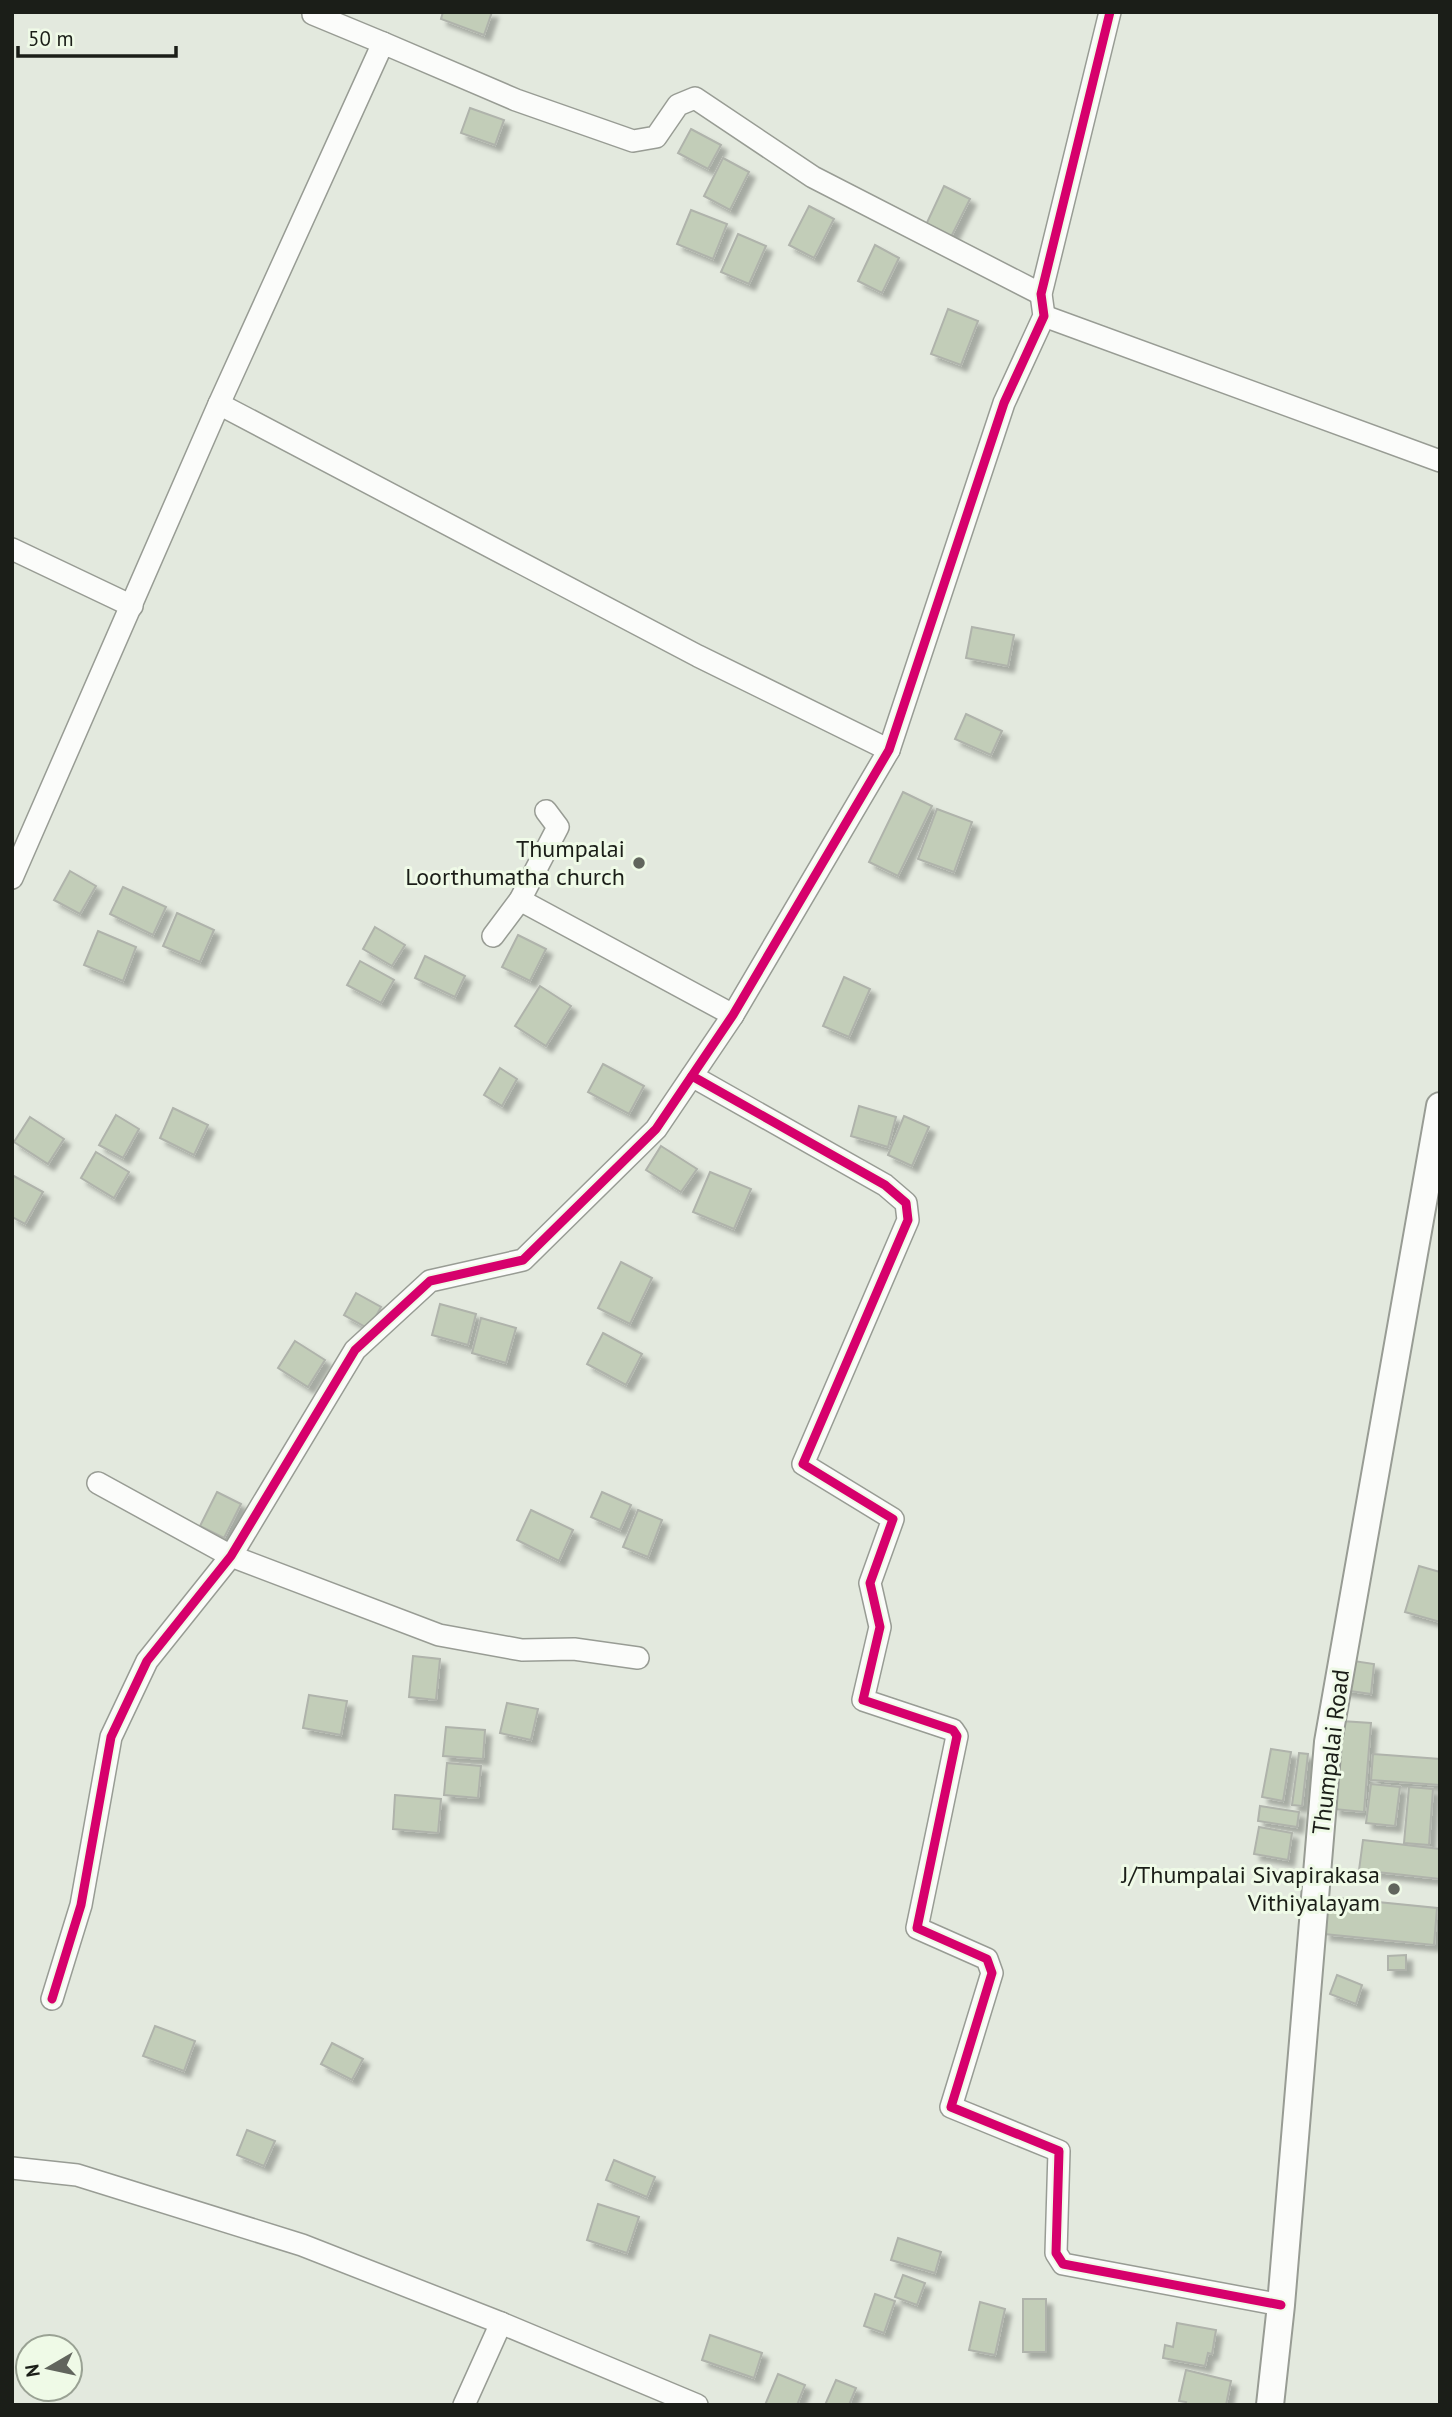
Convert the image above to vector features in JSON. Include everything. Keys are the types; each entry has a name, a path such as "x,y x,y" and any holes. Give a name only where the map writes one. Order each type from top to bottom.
{"street":[{"path":"313,12 313,15 516,100 633,141 656,137 678,105 695,99 813,177 1041,294"},
{"path":"52,2000 81,1905 111,1737 147,1661 231,1556 355,1350 430,1280 523,1260 656,1129 733,1015 888,750 1004,403 1044,316 1041,294 1110,12"},
{"path":"12,878 219,404 383,43"},
{"path":"1044,316 1440,461"},
{"path":"219,404 686,649 888,750"},
{"path":"12,550 132,606"},
{"path":"494,936 520,900 558,827 547,811"},
{"path":"520,900 733,1015"},
{"path":"692,1076 884,1185 906,1203 908,1220 803,1464 893,1519 870,1583 880,1627 863,1700 953,1730 957,1736 917,1928 987,1959 992,1973 951,2107 1059,2151 1056,2253 1063,2264 1281,2305"},
{"name":"Thumpalai Road","path":"1270,2405 1281,2305 1328,1742 1440,1105"},
{"path":"99,1483 231,1556 439,1635 522,1650 574,1649 638,1658"},
{"path":"12,2168 77,2175 302,2245 501,2323 697,2405"},
{"path":"464,2405 501,2323"}],"building":[{"path":"443,12 492,12 484,35 441,19"},
{"path":"470,108 504,120 495,145 461,133"},
{"path":"691,129 721,145 708,169 678,153"},
{"path":"723,158 749,172 730,210 704,196"},
{"path":"944,186 970,199 949,241 924,229"},
{"path":"809,206 834,219 814,258 789,245"},
{"path":"691,210 727,224 713,259 677,244"},
{"path":"738,234 766,246 749,284 721,272"},
{"path":"875,245 899,258 882,293 858,281"},
{"path":"948,309 978,321 961,365 931,354"},
{"path":"972,627 1014,635 1008,666 966,658"},
{"path":"966,714 1002,731 991,755 955,739"},
{"path":"903,792 932,806 898,876 869,862"},
{"path":"937,809 972,822 954,872 918,859"},
{"path":"70,871 96,886 80,914 54,900"},
{"path":"123,887 166,907 153,935 110,914"},
{"path":"177,913 214,930 200,962 163,946"},
{"path":"375,927 405,945 392,966 363,949"},
{"path":"98,931 136,947 123,981 84,965"},
{"path":"518,935 546,949 530,981 502,967"},
{"path":"425,956 465,976 455,997 415,978"},
{"path":"360,961 394,980 381,1003 347,985"},
{"path":"844,977 870,989 849,1037 823,1026"},
{"path":"540,986 571,1006 546,1046 515,1026"},
{"path":"603,1064 644,1086 629,1114 588,1092"},
{"path":"500,1068 517,1079 502,1106 484,1095"},
{"path":"859,1106 896,1117 888,1147 851,1136"},
{"path":"173,1108 208,1125 194,1155 160,1138"},
{"path":"116,1115 139,1129 123,1158 99,1145"},
{"path":"904,1116 929,1127 912,1166 888,1155"},
{"path":"30,1117 64,1139 48,1164 14,1142"},
{"path":"661,1146 697,1169 681,1192 646,1170"},
{"path":"96,1152 129,1172 114,1198 81,1178"},
{"path":"710,1172 751,1189 734,1229 693,1212"},
{"path":"12,1175 43,1192 25,1224 12,1217"},
{"path":"621,1262 652,1278 630,1324 598,1308"},
{"path":"356,1293 381,1307 369,1329 344,1315"},
{"path":"440,1304 476,1314 468,1345 432,1335"},
{"path":"481,1318 516,1328 506,1363 472,1353"},
{"path":"603,1333 642,1354 626,1385 587,1364"},
{"path":"295,1341 325,1360 308,1387 278,1368"},
{"path":"217,1492 241,1504 224,1538 200,1526"},
{"path":"602,1492 631,1505 620,1530 591,1517"},
{"path":"531,1510 573,1530 559,1561 517,1540"},
{"path":"638,1510 662,1520 648,1557 623,1547"},
{"path":"1419,1566 1440,1572 1440,1622 1405,1612"},
{"path":"413,1656 440,1659 436,1700 409,1697"},
{"path":"1347,1660 1374,1664 1371,1694 1343,1690"},
{"path":"309,1695 347,1701 341,1735 303,1728"},
{"path":"507,1703 538,1709 531,1740 500,1733"},
{"path":"1341,1721 1371,1723 1364,1812 1334,1809"},
{"path":"446,1727 485,1730 483,1759 443,1756"},
{"path":"1271,1749 1291,1752 1283,1801 1262,1797"},
{"path":"1299,1753 1308,1754 1302,1806 1292,1805"},
{"path":"1373,1754 1440,1759 1440,1785 1371,1780"},
{"path":"447,1763 481,1766 478,1798 444,1795"},
{"path":"1371,1784 1400,1787 1395,1826 1366,1823"},
{"path":"1409,1787 1433,1789 1429,1845 1404,1843"},
{"path":"395,1795 441,1799 438,1833 393,1829"},
{"path":"1260,1806 1299,1812 1297,1827 1258,1821"},
{"path":"1259,1827 1292,1833 1288,1860 1254,1854"},
{"path":"1363,1840 1440,1849 1440,1879 1359,1870"},
{"path":"1328,1897 1437,1908 1434,1945 1324,1934"},
{"path":"1406,1955 1406,1970 1388,1970 1388,1956"},
{"path":"1337,1975 1362,1985 1356,2004 1330,1994"},
{"path":"155,2026 195,2041 184,2071 143,2056"},
{"path":"332,2043 363,2059 352,2080 321,2064"},
{"path":"247,2130 275,2141 264,2166 237,2155"},
{"path":"614,2160 655,2177 647,2197 606,2180"},
{"path":"598,2204 639,2217 627,2253 587,2240"},
{"path":"898,2238 941,2252 935,2273 891,2260"},
{"path":"903,2275 925,2283 917,2305 895,2297"},
{"path":"875,2294 895,2301 884,2333 864,2326"},
{"path":"1023,2299 1046,2299 1046,2352 1023,2352"},
{"path":"980,2302 1005,2309 995,2355 969,2350"},
{"path":"1177,2323 1216,2330 1212,2354 1208,2353 1205,2366 1163,2358 1165,2345 1173,2347"},
{"path":"710,2335 762,2353 754,2378 702,2360"},
{"path":"1186,2370 1231,2381 1226,2405 1185,2405 1186,2402 1179,2401"},
{"path":"778,2374 805,2385 797,2405 765,2405"},
{"path":"836,2380 856,2388 849,2405 825,2405"}],"cycle path":[{"path":"52,1999 81,1905 111,1737 147,1661 231,1556 355,1350 430,1281 523,1260 656,1129 733,1015 889,750 1004,403 1044,316 1041,294 1110,12"},
{"path":"692,1076 885,1185 906,1203 908,1220 803,1464 893,1519 870,1583 880,1627 863,1700 953,1730 957,1736 917,1928 987,1959 992,1973 951,2107 1059,2151 1056,2253 1063,2264 1281,2305"}],"place":[{"name":"Thumpalai Loorthumatha church","path":"639,863"},
{"name":"J/Thumpalai Sivapirakasa Vithiyalayam","path":"1394,1889"}]}
